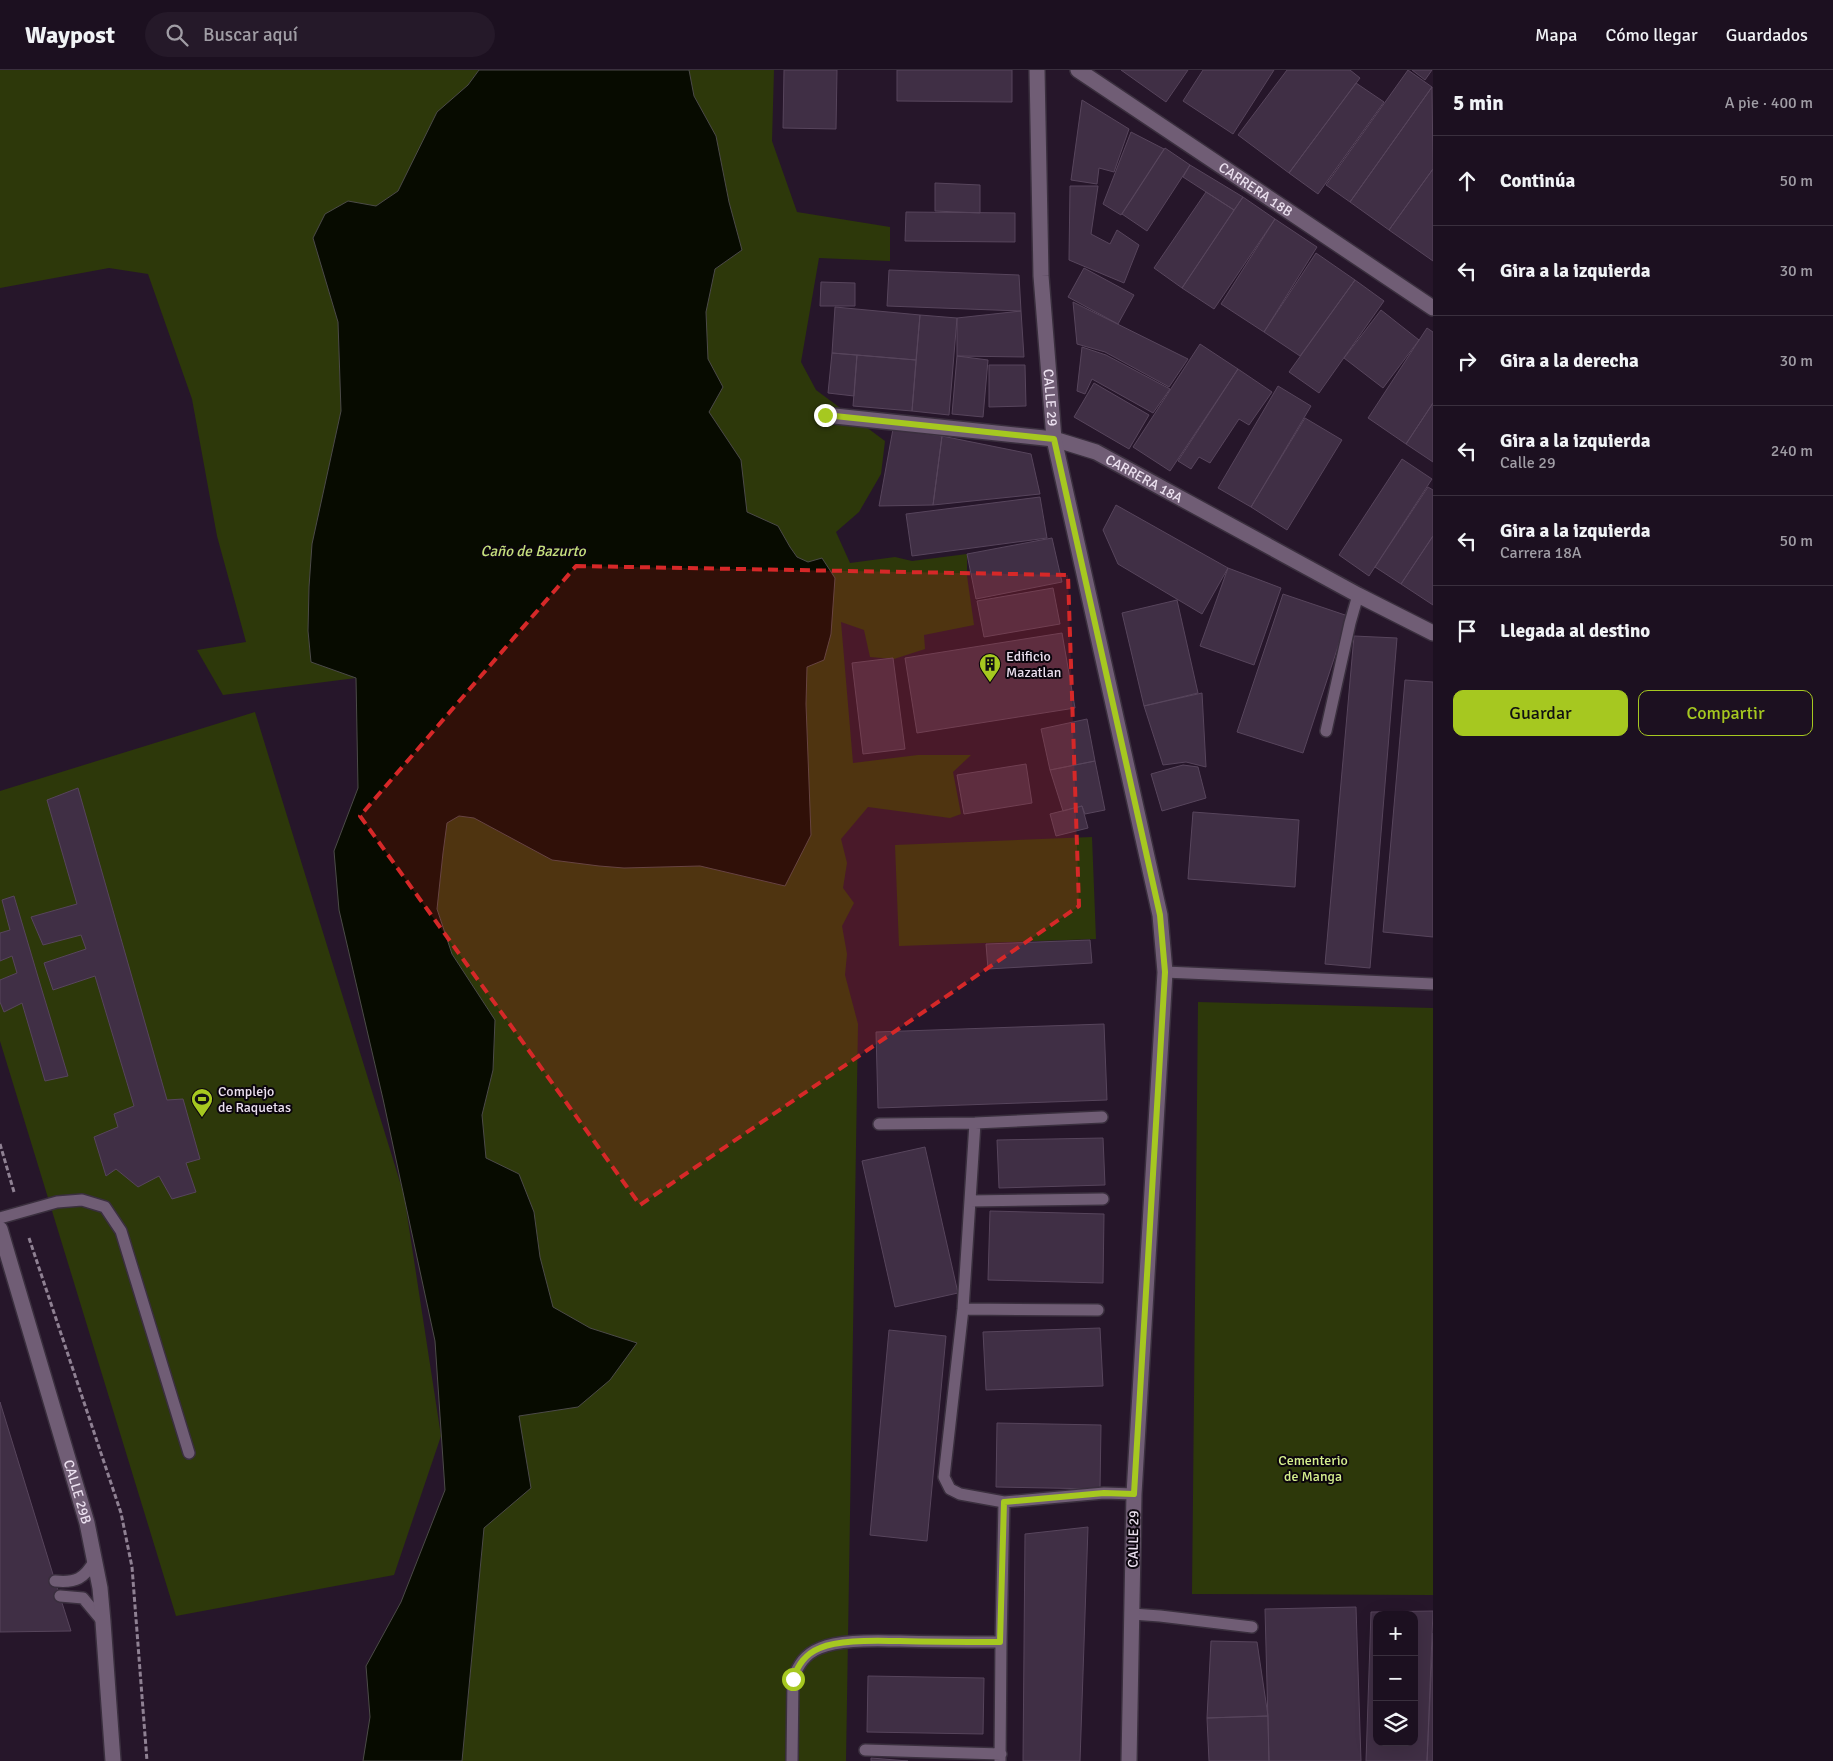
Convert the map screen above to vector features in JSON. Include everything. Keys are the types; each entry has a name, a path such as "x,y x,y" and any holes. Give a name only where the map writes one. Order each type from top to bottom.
{"main road":[{"name":"CALLE 29","path":"1037,70 1041,276 1054,439 1160,915 1165,972 1134,1494 1129,1761"},
{"name":"CARRERA 18B","path":"1078,70 1433,308"},
{"name":"CARRERA 18A","path":"825,415 1054,439 1096,452 1358,595 1433,633"},
{"name":"CALLE 29B","path":"0,1229 87,1523 95,1560 103,1622 113,1761"}],"lane":[{"path":"1326,731 1358,595"},
{"path":"1165,972 1433,984"},
{"path":"879,1124 975,1123 1102,1117"},
{"path":"975,1123 963,1308 944,1477 950,1488 960,1494 1004,1502 1104,1493 1134,1494"},
{"path":"970,1201 1103,1199"},
{"path":"0,1218 57,1202 82,1200 106,1207 121,1231 189,1453"},
{"path":"963,1308 1098,1310"},
{"path":"865,1750 1000,1758 1000,1642 1004,1502"},
{"path":"55,1582 68,1583 81,1578 88,1572 95,1560"},
{"path":"60,1596 83,1598 103,1622"},
{"path":"1132,1614 1252,1627"},
{"path":"792,1761 793,1679 803,1659 812,1652 821,1647 864,1641 1000,1642"}],"highlighted area":[{"path":"576,566 1068,575 1079,906 640,1205 360,816"}],"green space":[{"path":"0,70 479,70 468,85 437,113 398,191 376,206 313,238 338,322 341,411 312,545 308,631 311,662 356,678 223,695 197,650 246,642 217,536 192,399 148,274 109,268 0,288"},
{"path":"689,70 774,70 772,141 797,212 890,227 890,261 819,258 801,362 816,390 885,441 881,474 859,512 836,532 850,563 895,557 912,561 967,554 967,576 974,625 924,635 925,649 894,659 870,657 864,630 841,622 853,763 918,755 971,755 953,772 961,814 950,818 868,807 841,839 847,863 843,888 854,903 842,926 847,954 845,975 858,1024 846,1761 462,1761 484,1527 531,1488 519,1416 578,1407 636,1343 590,1328 553,1308 540,1257 534,1212 519,1174 486,1158 482,1115 493,1070 495,1020 452,954 437,909 447,823 459,816 474,818 552,860 624,868 700,866 784,886 806,704 807,562 797,557 778,526 747,512 741,460 709,412 723,387 708,359 706,312 715,269 742,250 729,202 716,136 694,96"},
{"name":"Complejo de Raquetas","path":"255,712 404,1195 441,1436 394,1575 176,1616 0,1041 0,791"},
{"path":"1092,837 1096,939 899,946 895,845"},
{"name":"Cementerio de Manga","path":"1198,1002 1433,1008 1433,1595 1192,1594"}],"water":[{"name":"Caño de Bazurto","path":"479,70 689,70 694,96 716,136 729,202 742,250 715,269 706,312 708,359 723,387 709,412 741,460 747,512 778,526 797,557 808,562 822,558 835,578 831,634 824,660 807,667 806,704 811,835 785,886 700,866 624,868 552,860 474,818 459,816 447,823 437,909 452,954 495,1020 493,1070 482,1115 486,1158 519,1174 534,1212 540,1257 553,1307 590,1328 637,1343 610,1380 578,1407 519,1416 531,1488 484,1528 462,1761 363,1761 370,1717 366,1666 401,1602 445,1490 435,1341 383,1099 339,910 334,851 358,788 356,678 311,662 308,631 312,544 341,411 338,322 313,238 325,214 348,201 376,206 398,191 437,112 468,85"}],"building":[{"path":"784,70 837,70 836,129 783,128"},
{"path":"897,70 1012,70 1012,102 897,101"},
{"path":"1121,70 1188,70 1166,102"},
{"path":"1203,70 1274,70 1233,134 1183,101"},
{"path":"1287,70 1350,70 1360,78 1289,173 1238,135"},
{"path":"1408,70 1432,87 1350,202 1326,185"},
{"path":"1412,70 1432,70 1425,80"},
{"path":"1356,83 1384,102 1318,194 1289,173"},
{"path":"1432,87 1433,169 1389,230 1350,202"},
{"path":"1082,100 1129,129 1114,172 1099,168 1097,184 1071,180"},
{"path":"1131,132 1164,149 1121,215 1103,204"},
{"path":"1165,148 1190,165 1147,231 1122,214"},
{"path":"1190,165 1243,197 1234,210 1183,177"},
{"path":"1433,169 1433,261 1389,230"},
{"path":"935,183 980,185 980,213 935,211"},
{"path":"1070,186 1098,186 1091,234 1110,244 1117,230 1139,245 1124,283 1069,260"},
{"path":"1206,192 1234,210 1182,288 1154,268"},
{"path":"1243,197 1275,219 1214,309 1182,288"},
{"path":"906,212 1015,213 1015,242 905,241"},
{"path":"1275,219 1317,247 1264,332 1221,304"},
{"path":"1316,253 1355,280 1300,356 1264,332"},
{"path":"1084,268 1134,295 1118,324 1068,297"},
{"path":"889,270 1019,275 1021,311 887,306"},
{"path":"1355,280 1384,301 1319,393 1289,372"},
{"path":"821,282 855,283 855,306 820,306"},
{"path":"1073,302 1188,359 1169,387 1105,352 1077,344"},
{"path":"835,307 920,315 916,360 832,353"},
{"path":"1381,310 1419,340 1383,388 1344,358"},
{"path":"1021,311 1024,357 957,356 957,318"},
{"path":"920,315 957,318 949,415 912,411"},
{"path":"1427,328 1433,332 1433,403 1406,444 1368,418"},
{"path":"1200,344 1238,369 1170,471 1133,447"},
{"path":"1082,347 1106,355 1170,389 1153,413 1092,379 1085,394 1077,391"},
{"path":"832,353 857,355 854,396 828,393"},
{"path":"857,355 916,360 912,411 853,406"},
{"path":"957,356 988,360 983,417 952,414"},
{"path":"989,365 1025,365 1026,406 989,407"},
{"path":"1238,369 1272,392 1249,425 1239,419 1210,463 1199,457 1191,469 1178,461"},
{"path":"1094,383 1149,415 1129,449 1074,417"},
{"path":"1278,386 1311,406 1251,507 1218,488"},
{"path":"1433,403 1433,462 1406,444"},
{"path":"1305,418 1342,440 1287,530 1251,507"},
{"path":"893,429 942,436 933,505 879,506"},
{"path":"942,436 1031,454 1040,494 933,505"},
{"path":"1402,459 1432,479 1369,576 1339,555"},
{"path":"1428,487 1433,490 1433,536 1401,584 1375,567"},
{"path":"1040,497 1047,538 912,556 906,514"},
{"path":"1116,505 1228,568 1202,614 1118,564 1103,530"},
{"path":"1433,536 1433,605 1401,584"},
{"path":"1052,538 1062,582 976,599 967,554"},
{"path":"1228,568 1281,588 1254,665 1200,646"},
{"path":"1053,588 1060,624 984,637 977,601"},
{"path":"1283,594 1348,616 1303,753 1237,732"},
{"path":"1177,600 1198,693 1144,706 1122,613"},
{"name":"Edificio Mazatlan","path":"1062,633 1075,708 917,733 905,658"},
{"path":"1354,636 1397,638 1370,968 1325,964"},
{"path":"893,658 905,749 863,754 852,663"},
{"path":"1405,680 1433,682 1433,937 1383,932"},
{"path":"1202,693 1206,767 1186,762 1163,765 1144,706"},
{"path":"1087,719 1095,761 1050,770 1041,729"},
{"path":"1095,761 1105,810 1085,814 1082,806 1063,811 1050,770"},
{"path":"1026,764 1032,803 964,814 957,775"},
{"path":"1183,765 1198,767 1206,798 1162,811 1151,774"},
{"path":"78,788 167,1100 183,1099 200,1159 186,1163 196,1192 172,1199 159,1176 138,1187 116,1169 106,1176 94,1137 118,1127 114,1114 134,1106 95,976 53,990 44,963 86,949 81,935 43,945 31,917 77,904 47,800"},
{"path":"1082,806 1088,828 1056,836 1050,814"},
{"path":"1193,812 1299,820 1295,887 1188,879"},
{"path":"14,896 68,1076 45,1081 22,1003 4,1012 0,1002 0,980 17,973 12,956 0,961 0,933 10,930 2,900"},
{"path":"1090,940 1092,963 988,969 986,944"},
{"path":"1104,1024 1107,1100 878,1108 876,1032"},
{"path":"1103,1138 1105,1185 999,1188 997,1140"},
{"path":"925,1147 958,1293 895,1307 862,1161"},
{"path":"990,1211 1104,1214 1103,1283 988,1280"},
{"path":"1100,1328 1103,1386 986,1390 983,1332"},
{"path":"889,1330 946,1336 927,1541 870,1535"},
{"path":"0,1402 55,1581 71,1631 0,1632"},
{"path":"997,1423 1101,1425 1100,1489 996,1487"},
{"path":"1088,1527 1080,1761 1023,1761 1025,1534"},
{"path":"1356,1607 1361,1761 1269,1761 1265,1609"},
{"path":"1418,1611 1433,1611 1427,1761 1366,1761 1371,1612 1373,1612 1373,1746 1418,1746"},
{"path":"1433,1633 1433,1761 1427,1761"},
{"path":"1211,1641 1257,1642 1268,1716 1207,1718"},
{"path":"868,1676 984,1678 983,1734 867,1732"},
{"path":"1268,1716 1269,1761 1209,1761 1207,1718"},
{"path":"871,1758 908,1761 871,1761"}],"place":[{"name":"Edificio Mazatlan","path":"990,683"},
{"name":"Complejo de Raquetas","path":"202,1118"}],"route":[{"path":"793,1679 803,1659 821,1647 831,1645 864,1641 1000,1642 1004,1502 1104,1493 1134,1494 1165,972 1160,915 1054,439 825,415"}]}
